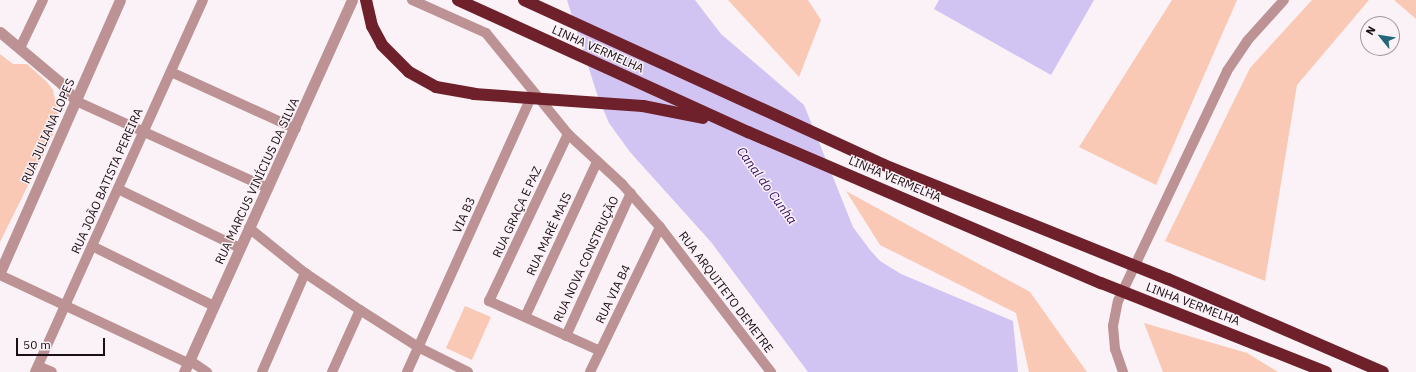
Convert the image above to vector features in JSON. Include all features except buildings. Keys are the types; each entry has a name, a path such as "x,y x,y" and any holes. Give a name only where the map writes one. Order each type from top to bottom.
{"highway":[{"path":"366,0 372,26 382,45 409,72 436,87 474,94 565,99 659,108 748,132"},
{"name":"LINHA VERMELHA","path":"458,0 748,132 1101,283 1326,372"},
{"name":"LINHA VERMELHA","path":"524,0 884,165 1168,278 1383,372"}],"street":[{"path":"20,48 43,0"},
{"name":"RUA JULIANA LOPES","path":"0,272 120,0"},
{"name":"RUA JOÃO BATISTA PEREIRA","path":"37,369 203,0"},
{"name":"RUA MARCUS VINÍCIUS DA SILVA","path":"187,365 248,228 296,129 352,0"},
{"name":"RUA ARQUITETO DEMETRE","path":"412,0 486,33 533,93 568,134 631,194 660,227 771,372"},
{"path":"1123,372 1115,348 1113,326 1118,301 1227,71 1247,40 1284,0"},
{"path":"0,32 62,84 76,101 145,130 268,188"},
{"path":"171,72 296,129"},
{"name":"VIA B3","path":"407,372 533,93"},
{"name":"RUA GRAÇA E PAZ","path":"525,317 489,301 568,134"},
{"name":"RUA MARÉ MAIS","path":"525,317 598,162"},
{"path":"118,189 240,248"},
{"name":"RUA NOVA CONSTRUÇÃO","path":"566,336 631,194"},
{"name":"RUA VIA B4","path":"590,372 660,227"},
{"path":"248,228 305,273 360,310 418,347 468,372"},
{"path":"92,246 214,306"},
{"path":"262,372 305,273"},
{"path":"0,275 187,365 207,372"},
{"path":"332,372 360,310"},
{"path":"525,317 600,351"},
{"path":"37,369 52,372"}],"shaded area":[{"path":"728,0 808,0 821,20 799,77"},
{"path":"1172,0 1237,0 1156,185 1079,147"},
{"path":"1312,0 1369,0 1297,85 1265,281 1165,241 1250,68"},
{"path":"1394,0 1416,0 1416,19"},
{"path":"0,54 13,64 27,64 47,82 53,90 58,113 53,135 0,242"},
{"path":"846,191 1030,292 1087,372 1029,372 1016,313 880,245"},
{"path":"465,306 491,317 472,360 446,348"},
{"path":"1144,323 1247,353 1278,372 1163,372"}],"water":[{"name":"Canal do Cunha","path":"567,0 695,0 721,34 804,105 853,227 870,250 880,261 901,274 1013,321 1018,372 808,372 711,242 630,152 609,123 598,97"},
{"path":"939,0 1094,0 1051,75 934,9"}]}
